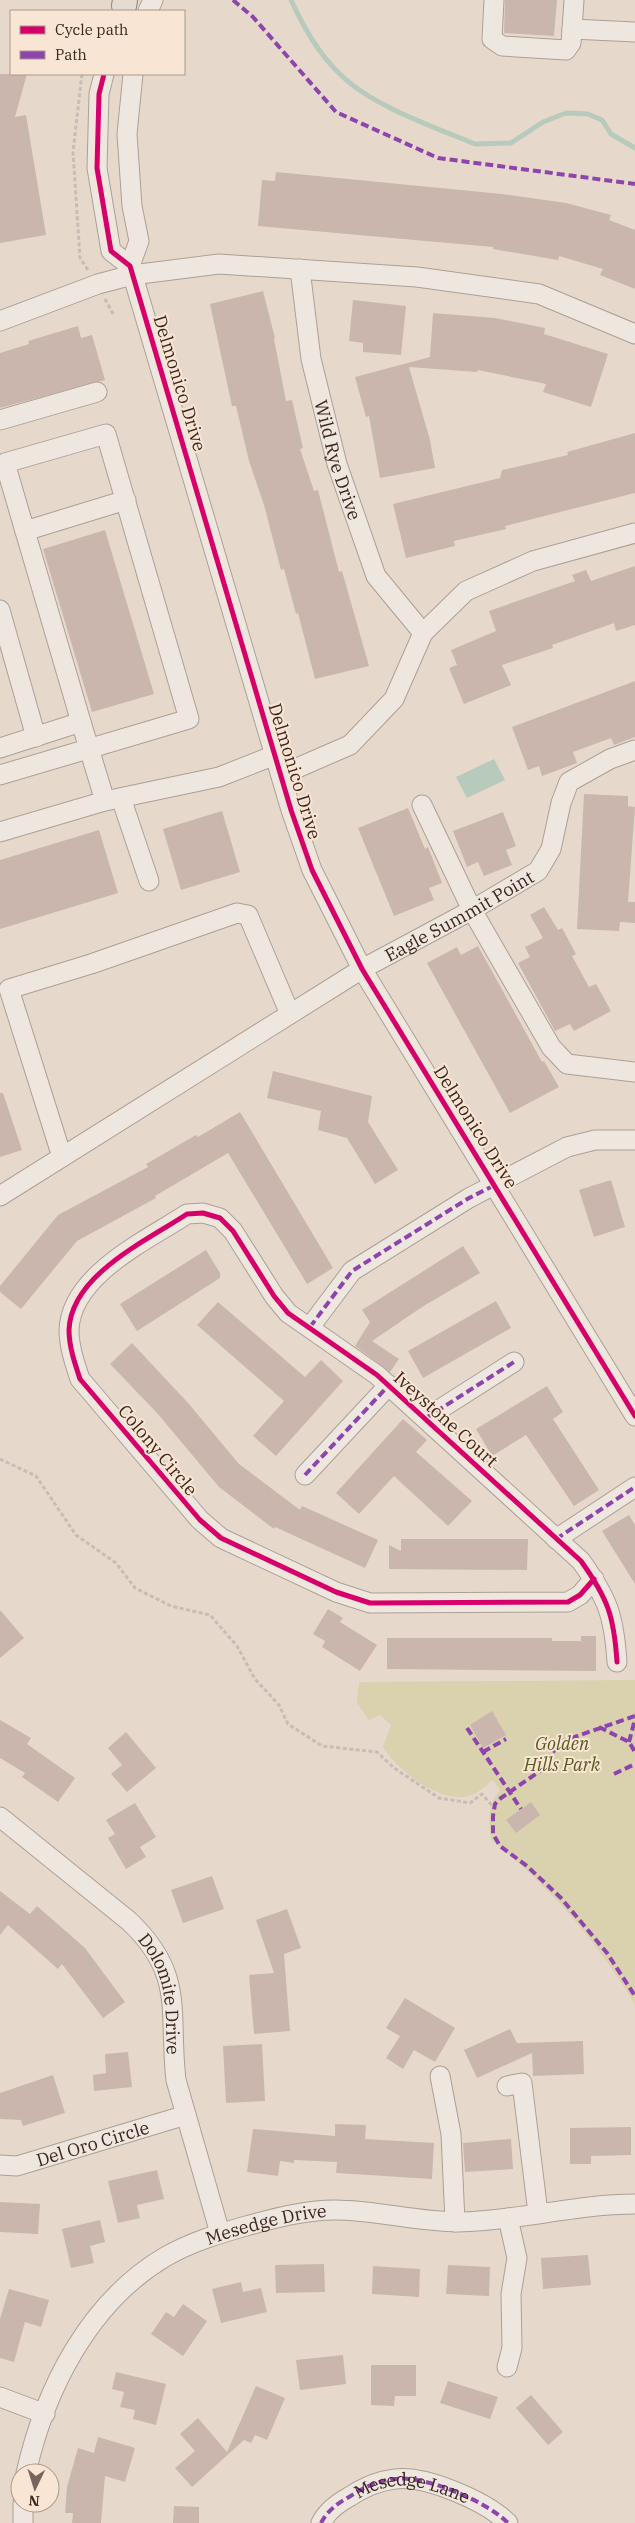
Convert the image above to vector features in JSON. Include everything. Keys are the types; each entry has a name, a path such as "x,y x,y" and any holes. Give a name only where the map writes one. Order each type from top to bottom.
{"street":[{"path":"494,0 492,38 502,46 566,50 571,43 574,0"},
{"path":"572,28 635,32"},
{"path":"104,75 99,94 97,168 111,251 131,270"},
{"path":"131,270 139,241 132,206 127,134 133,75"},
{"path":"0,321 131,270 219,264 417,277 539,294 635,334"},
{"name":"Wild Rye Drive","path":"300,269 311,359 337,464 376,576 423,633"},
{"name":"Delmonico Drive","path":"131,270 281,775 312,870 362,969 635,1416"},
{"path":"0,420 97,392"},
{"path":"0,775 89,748 189,719 106,434 5,463 89,748 148,881"},
{"path":"25,531 126,500"},
{"path":"281,775 350,745 394,699 423,633 466,591 533,561 635,533"},
{"path":"0,610 36,737"},
{"path":"0,748 81,722"},
{"name":"Eagle Summit Point","path":"0,1196 362,969 472,910 538,871 551,849 569,782 610,759 635,750"},
{"path":"0,832 113,800 219,777 275,755"},
{"path":"422,805 472,910 550,1047 567,1064 635,1072"},
{"path":"62,1158 10,989 91,964 237,913 248,915 290,1014"},
{"path":"310,1327 352,1270 469,1198 567,1147 595,1140 635,1140"},
{"name":"Colony Circle","path":"310,1327 288,1313 279,1302 233,1231 220,1218 203,1213 187,1214 102,1269 84,1290 72,1311 69,1331 72,1357 80,1379 200,1520 220,1538 344,1595 370,1603 568,1602 580,1595 594,1579"},
{"name":"Iveystone Court","path":"310,1327 389,1385 581,1561 594,1579 609,1608 614,1627 617,1662"},
{"path":"426,1418 514,1362"},
{"path":"304,1475 389,1385"},
{"path":"556,1539 635,1487"},
{"name":"Dolomite Drive","path":"0,1817 148,1940 169,1982 173,2005 173,2059 176,2080 220,2233"},
{"path":"440,2076 451,2134 455,2222"},
{"path":"507,2086 522,2083 538,2213"},
{"name":"Del Oro Circle","path":"0,2165 17,2166 186,2115"},
{"name":"Mesedge Drive","path":"29,2463 45,2414 68,2358 108,2305 135,2278 165,2258 220,2233 305,2212 335,2210 455,2222 635,2204"},
{"path":"507,2367 512,2348 511,2294 517,2258 508,2218"},
{"path":"0,2397 45,2414"},
{"name":"Mesedge Lane","path":"321,2523 326,2514 367,2485 397,2478 427,2483 452,2490 481,2504 508,2523"}],"path":[{"path":"0,1459 36,1476 76,1536 116,1563 135,1588 171,1606 210,1615 237,1646 255,1679 279,1705 288,1724 322,1746 377,1752 394,1768 439,1798 470,1804 482,1794 494,1808"}],"green space":[{"name":"Golden Hills Park","path":"635,1680 635,2004 603,1956 570,1915 534,1877 491,1839 489,1826 491,1807 500,1790 493,1780 477,1793 462,1797 436,1792 423,1785 399,1766 383,1747 391,1725 380,1715 369,1720 357,1703 359,1682"}],"shaded area":[{"path":"494,759 505,780 467,798 456,777"}],"building":[{"path":"505,0 557,0 554,36 504,33"},
{"path":"0,74 27,75 15,117 26,115 46,235 0,243"},
{"path":"276,172 502,194 566,203 611,215 609,220 635,230 635,289 600,275 603,269 559,256 558,260 493,249 493,247 258,226 262,180 275,181"},
{"path":"263,291 275,338 286,401 292,400 303,448 300,449 314,491 318,490 339,572 342,571 369,666 315,679 298,613 296,614 284,569 281,570 264,505 249,461 236,406 232,406 210,304"},
{"path":"353,300 406,306 401,355 363,352 363,343 349,341"},
{"path":"433,313 495,318 545,328 544,334 608,354 591,407 543,392 546,384 478,370 477,372 409,367 430,440 435,468 380,478 369,416 366,417 355,377 430,357"},
{"path":"78,326 81,338 92,335 105,380 0,408 0,353 29,344 28,341"},
{"path":"635,433 635,493 505,526 506,529 454,541 455,546 406,558 393,504 500,478 502,470 568,455 567,452"},
{"path":"105,530 154,694 92,712 43,549"},
{"path":"635,566 635,625 616,631 614,623 552,645 553,648 502,665 511,685 464,704 449,668 457,665 451,650 496,631 489,611 575,581 572,575 586,570 591,581"},
{"path":"635,681 635,737 614,745 611,738 573,752 577,763 542,776 539,766 528,770 512,727"},
{"path":"584,794 628,796 628,806 635,807 628,902 635,902 635,923 620,922 619,931 577,929"},
{"path":"408,808 425,849 428,847 442,883 429,888 434,900 394,916 358,828"},
{"path":"222,811 240,872 181,890 163,829"},
{"path":"503,812 516,846 506,850 512,865 484,876 478,862 467,867 453,831"},
{"path":"99,830 118,893 0,929 0,860"},
{"path":"544,907 558,930 562,928 576,954 572,956 589,987 596,984 611,1011 574,1031 570,1024 555,1031 518,963 530,957 525,947 543,938 530,915"},
{"path":"478,946 542,1062 544,1061 559,1087 510,1113 427,963 457,947 461,955"},
{"path":"273,1071 372,1096 368,1122 398,1170 375,1184 347,1138 318,1130 321,1111 267,1098"},
{"path":"0,1093 3,1093 22,1150 0,1157"},
{"path":"240,1112 333,1268 307,1284 228,1153 155,1196 156,1198 77,1241 21,1309 0,1292 0,1286 58,1215 148,1167 146,1164 196,1135 198,1137"},
{"path":"611,1180 625,1227 594,1237 579,1190"},
{"path":"463,1246 480,1273 422,1307 372,1341 399,1359 390,1372 355,1346 370,1322 362,1310"},
{"path":"206,1250 220,1273 220,1278 137,1331 120,1304"},
{"path":"496,1301 511,1328 423,1378 408,1351"},
{"path":"218,1302 305,1377 321,1360 343,1381 276,1456 253,1436 284,1401 197,1325"},
{"path":"132,1343 189,1404 239,1464 300,1510 302,1506 378,1540 365,1568 275,1527 274,1529 219,1487 157,1413 110,1364"},
{"path":"547,1386 563,1412 553,1419 599,1490 574,1506 526,1435 492,1456 476,1429"},
{"path":"403,1419 427,1440 416,1452 472,1501 448,1526 394,1476 359,1514 336,1493"},
{"path":"629,1515 635,1525 635,1584 602,1531"},
{"path":"401,1539 528,1539 527,1570 389,1569 389,1545 401,1551"},
{"path":"328,1609 343,1618 340,1622 377,1645 360,1671 322,1647 325,1641 313,1634"},
{"path":"0,1610 24,1638 0,1658"},
{"path":"581,1636 596,1636 596,1671 387,1669 387,1638 552,1638 552,1641 581,1641"},
{"path":"492,1711 506,1735 483,1748 470,1725"},
{"path":"0,1720 31,1738 27,1744 75,1778 58,1802 22,1777 25,1773 0,1758"},
{"path":"126,1732 156,1768 127,1792 111,1774 122,1765 108,1748"},
{"path":"531,1802 540,1815 516,1833 506,1820"},
{"path":"135,1803 156,1837 140,1847 146,1857 126,1869 108,1838 115,1834 106,1820"},
{"path":"212,1876 224,1909 183,1923 171,1890"},
{"path":"0,1891 30,1914 37,1906 85,1948 125,2002 103,2018 62,1964 58,1969 8,1925 0,1935"},
{"path":"287,1909 301,1948 284,1954 290,2031 254,2034 249,1975 274,1973 256,1920"},
{"path":"405,1998 455,2028 435,2062 414,2050 403,2069 386,2058 400,2036 386,2028"},
{"path":"510,2029 517,2043 583,2041 584,2074 533,2076 532,2053 477,2078 464,2050"},
{"path":"262,2044 265,2101 226,2103 223,2046"},
{"path":"128,2052 132,2087 94,2091 93,2075 106,2073 105,2054"},
{"path":"53,2075 65,2113 23,2126 21,2120 0,2119 0,2093"},
{"path":"335,2124 366,2125 365,2139 434,2143 432,2179 336,2173 337,2162 294,2160 294,2163 280,2161 278,2176 247,2172 253,2129 335,2136"},
{"path":"631,2127 631,2155 591,2156 591,2164 570,2164 570,2128"},
{"path":"511,2139 513,2169 465,2172 463,2143"},
{"path":"157,2170 164,2199 137,2205 140,2218 118,2223 108,2181"},
{"path":"0,2202 40,2204 38,2234 0,2232"},
{"path":"100,2220 105,2242 90,2246 94,2263 71,2268 62,2229"},
{"path":"588,2255 591,2285 543,2289 541,2258"},
{"path":"324,2264 325,2292 276,2293 275,2265"},
{"path":"448,2265 490,2267 489,2296 446,2294"},
{"path":"373,2266 420,2269 419,2297 372,2294"},
{"path":"241,2282 243,2292 261,2288 267,2312 221,2323 212,2289"},
{"path":"9,2289 49,2300 41,2327 25,2322 14,2362 0,2358 0,2319"},
{"path":"183,2304 207,2321 183,2356 151,2334 166,2312 174,2317"},
{"path":"343,2355 346,2384 300,2390 296,2360"},
{"path":"371,2365 416,2365 416,2396 395,2396 394,2406 371,2405"},
{"path":"116,2372 166,2384 156,2425 133,2419 135,2410 120,2407 124,2392 112,2389"},
{"path":"448,2381 498,2397 490,2419 440,2403"},
{"path":"256,2386 285,2398 267,2440 255,2435 251,2443 244,2440 192,2487 175,2468 195,2451 180,2434 198,2418 227,2452"},
{"path":"531,2395 563,2432 548,2445 516,2408"},
{"path":"98,2437 135,2448 125,2482 105,2476 101,2523 72,2523 73,2513 65,2513 67,2487 78,2448 94,2453"},
{"path":"174,2506 199,2507 199,2523 173,2523"}],"waterway":[{"path":"291,0 313,41 342,76 370,97 423,123 475,144 511,143 543,122 566,113 588,114 602,120 611,134 635,148"}],"marked path":[{"path":"233,0 253,17 336,112 438,158 635,184"},
{"path":"310,1327 352,1271 469,1198 495,1185"},
{"path":"426,1418 514,1362"},
{"path":"305,1475 389,1385"},
{"path":"556,1539 635,1487"},
{"path":"635,1716 560,1742 540,1771 495,1804 493,1816 493,1834 500,1846 527,1866 561,1898 607,1953 635,1996"},
{"path":"629,1742 635,1719"},
{"path":"599,1727 629,1742 635,1752"},
{"path":"467,1728 521,1809"},
{"path":"483,1752 506,1739"},
{"path":"614,1774 635,1764"},
{"path":"321,2523 326,2515 337,2505 365,2487 395,2479 422,2481 454,2491 485,2506 508,2523"}],"cycle path":[{"path":"104,75 99,94 97,168 111,251 130,266 291,810 312,870 362,969 635,1416"},
{"path":"594,1579 580,1595 568,1602 370,1603 336,1592 221,1538 200,1520 80,1379 69,1336 73,1310 83,1292 96,1276 132,1248 187,1214 203,1213 220,1218 233,1231 274,1296 288,1313 377,1375 581,1561 590,1574 598,1586 608,1608 614,1632 617,1662"}]}
